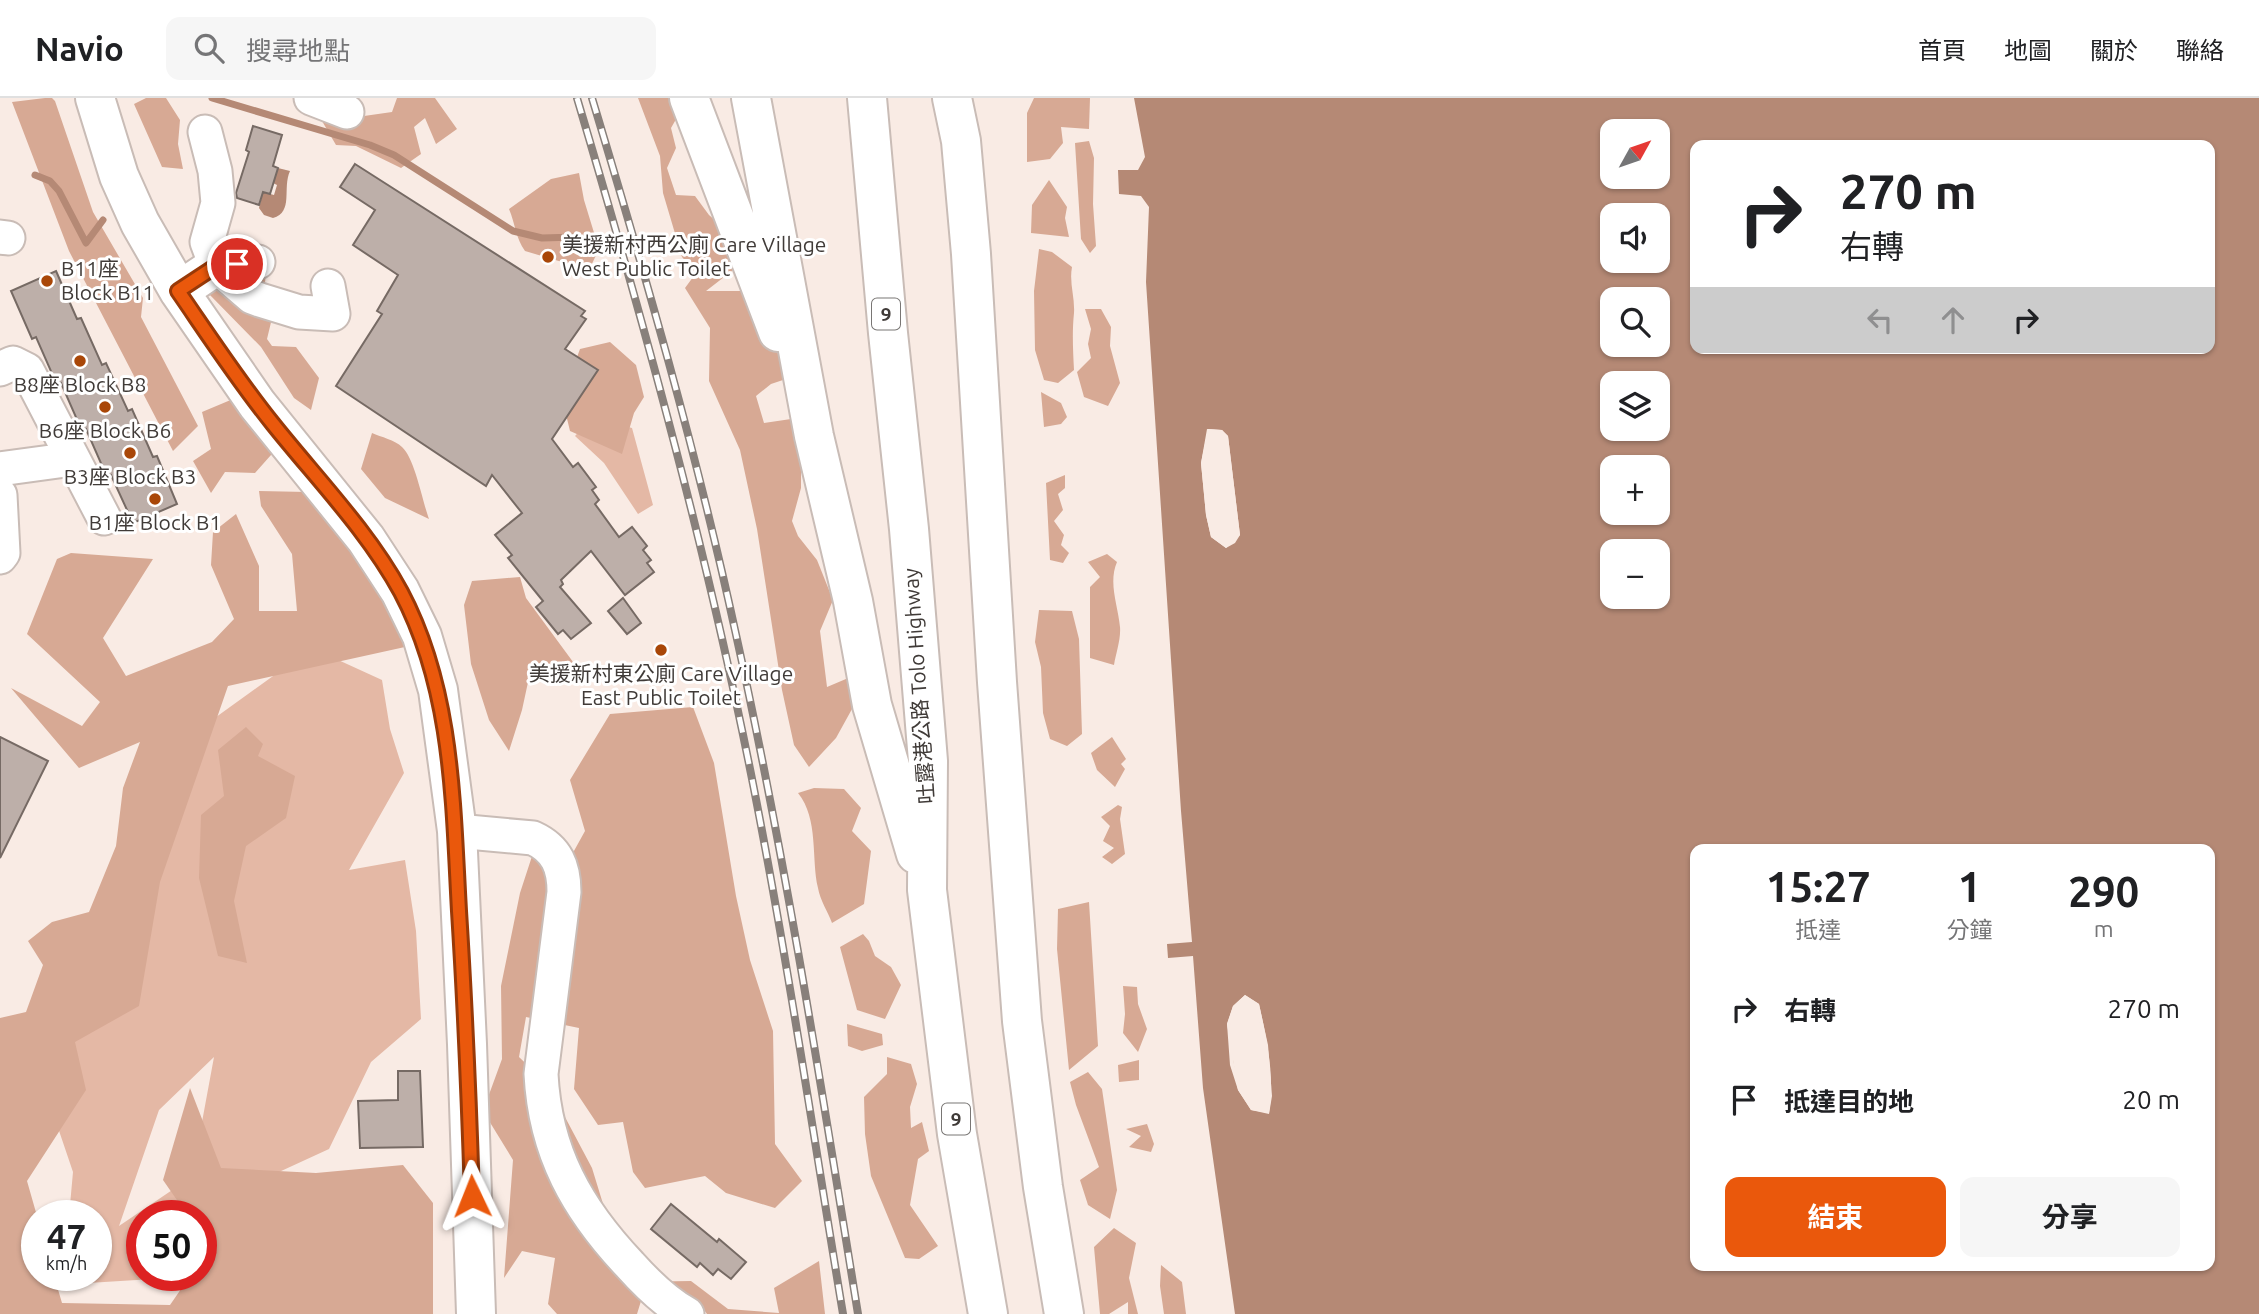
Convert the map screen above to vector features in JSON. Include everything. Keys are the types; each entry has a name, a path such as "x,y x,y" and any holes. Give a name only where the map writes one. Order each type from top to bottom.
{"main road":[{"path":"94,98 119,176 140,223 178,291 257,404 366,539 400,591 422,636 438,690 457,831 481,1312"},
{"path":"689,98 793,372 814,436"},
{"path":"751,98 814,436 853,601 872,705 927,890"},
{"name":"吐露港公路 Tolo Highway","path":"867,98 909,529 928,761 927,890 957,1134 988,1314"},
{"path":"952,98 961,141 971,254 996,670 1022,1021 1043,1187 1064,1314"},
{"path":"961,141 973,98"},
{"path":"178,291 216,266"}],"lane":[{"path":"311,98 347,112"},
{"path":"205,132 215,171 218,203 207,242 216,266 252,297 299,312 333,314 328,286"},
{"path":"216,266 258,262"},
{"path":"0,369 13,363 27,370 104,518"},
{"path":"0,468 73,459"},
{"path":"0,495 3,553 0,557"},
{"path":"457,831 533,838 543,843 558,858 564,892 541,1074 542,1097 551,1140 568,1182 605,1239 652,1288 687,1314"}],"shaded area":[{"path":"45,98 55,101 93,212 143,298 141,317 198,426 173,451 69,251 12,102"},
{"path":"146,98 166,98 180,120 178,144 183,169 162,167 134,104"},
{"path":"397,98 435,98 457,129 436,144 425,118 414,127 421,154 401,168 356,146 336,145 315,109 357,117 392,112"},
{"path":"638,98 680,98 679,114 671,128 676,148 667,168 676,195 695,196 709,215 729,233 737,267 706,291 747,291 786,370 786,379 771,384 756,396 764,423 791,419 801,466 801,488 792,521 798,536 817,560 833,600 820,631 827,687 853,676 852,709 836,738 809,767 794,745 782,690 757,529 740,450 709,381 710,328 685,288 696,273 682,257 663,193 660,156"},
{"path":"1034,98 1090,98 1089,129 1061,127 1063,143 1050,159 1027,162 1027,113"},
{"path":"1134,98 2259,98 2259,1314 1235,1314 1203,1088 1193,956 1168,958 1167,944 1192,942 1146,282 1149,207 1141,196 1119,194 1118,170 1138,170 1145,157","holes":["1208,429 1222,430 1228,436 1240,535 1226,548 1211,537 1206,515 1201,463","1245,995 1259,1004 1271,1072 1269,1113 1251,1110 1238,1090 1227,1024 1233,1006"]},
{"path":"1089,141 1094,158 1096,246 1090,253 1081,239 1075,143"},
{"path":"278,168 290,171 283,211 273,218 264,215 259,208 263,192 274,195 277,185 273,183"},
{"path":"579,173 599,249 589,270 525,251 509,209 551,179"},
{"path":"1049,180 1067,207 1065,218 1069,237 1031,233 1032,205"},
{"path":"232,242 256,253 266,273 264,292 273,314 267,339 272,346 296,347 319,378 311,410 294,398 261,347 209,294 207,250"},
{"path":"1039,249 1052,252 1072,267 1074,370 1058,383 1044,380 1035,350 1034,291"},
{"path":"1085,309 1101,309 1111,327 1110,346 1120,383 1108,406 1084,397 1077,372 1091,358 1088,344 1091,329"},
{"path":"610,342 636,365 644,397 634,413 622,454 570,431 562,398 580,349"},
{"path":"1041,392 1061,403 1067,417 1061,424 1044,427"},
{"path":"233,399 270,425 271,455 255,473 225,472 211,493 193,461 211,449 202,412"},
{"path":"592,417 632,428 653,505 638,514 604,463 575,436"},
{"path":"372,433 396,442 407,453 429,519 385,498 361,469"},
{"path":"1065,475 1065,488 1058,494 1063,510 1054,521 1064,535 1061,545 1069,553 1063,563 1050,560 1046,483"},
{"path":"259,491 307,492 406,585 414,645 228,686 160,882 139,1006 75,1042 86,1090 27,1181 32,1200 21,1200 21,1291 58,1291 62,1303 170,1305 180,1291 217,1291 217,1200 177,1200 163,1180 190,1088 221,1168 316,1173 403,1165 433,1203 433,1314 0,1314 0,1018 26,1012 43,965 28,941 52,922 89,912 116,846 123,788 140,742 79,768 11,688 82,726 100,702 27,634 57,559 71,553 153,559 103,638 126,676 212,642 234,619 211,565 213,532 236,514 259,566 259,611 297,611 292,554 261,506"},
{"path":"1107,554 1117,562 1113,586 1120,632 1114,665 1090,658 1090,587 1100,577 1088,562"},
{"path":"520,577 526,598 576,666 530,673 509,751 489,720 471,664 464,605 472,581"},
{"path":"1039,610 1072,611 1079,639 1082,734 1067,746 1050,739 1043,713 1041,667 1035,642"},
{"path":"312,648 382,680 390,729 404,773 349,870 405,860 416,931 421,1019 371,1062 329,1149 231,1194 197,1149 214,1057 159,1110 119,1226 126,1221 126,1281 112,1282 112,1200 70,1200 73,1172 53,1113 54,1035 187,738"},
{"path":"693,707 714,763 736,896 750,960 773,1031 775,1144 802,1181 775,1208 726,1193 705,1176 645,1188 633,1172 623,1122 598,1125 574,1089 579,1028 526,1017 519,1057 548,1085 592,1168 627,1282 691,1281 728,1309 779,1313 774,1288 819,1261 825,1314 707,1314 704,1310 641,1301 637,1314 557,1314 548,1304 555,1258 522,1251 504,1278 513,1160 483,1111 502,1059 501,986 520,893 535,847 559,878 585,831 570,780 610,714"},
{"path":"246,727 263,744 258,756 295,776 286,818 246,846 234,901 247,963 218,956 199,878 201,815 224,796 218,750"},
{"path":"1112,737 1126,759 1121,764 1125,769 1115,787 1097,770 1091,753"},
{"path":"814,788 844,789 861,808 852,831 871,851 864,904 832,923 818,888 809,815 798,793"},
{"path":"1118,805 1122,807 1120,819 1125,854 1112,864 1102,857 1114,848 1103,841 1110,826 1101,817"},
{"path":"1089,902 1098,1046 1069,1070 1057,949 1058,909"},
{"path":"863,934 875,956 891,967 901,985 885,1019 857,1010 840,947"},
{"path":"1123,986 1137,987 1138,1004 1147,1029 1138,1052 1123,1033"},
{"path":"847,1024 882,1034 883,1045 862,1051 848,1046"},
{"path":"887,1057 911,1064 917,1084 910,1107 911,1128 922,1122 929,1151 918,1159 910,1205 938,1246 919,1259 905,1258 871,1176 865,1134 864,1097 887,1074"},
{"path":"1139,1060 1139,1080 1119,1082 1118,1065"},
{"path":"1088,1072 1102,1089 1117,1190 1110,1219 1088,1205 1080,1180 1099,1167 1070,1082"},
{"path":"1147,1124 1154,1144 1151,1152 1129,1147 1141,1136 1126,1129"},
{"path":"187,1180 192,1200 157,1200"},
{"path":"1114,1228 1136,1243 1129,1278 1138,1314 1128,1314 1128,1302 1109,1314 1100,1314 1094,1247"},
{"path":"1161,1265 1182,1282 1186,1314 1164,1314 1160,1286"}],"pier":[{"path":"1207,429 1222,430 1228,436 1240,535 1235,543 1226,548 1211,537 1201,463","holes":["1210,433 1221,433 1225,438 1236,535 1226,544 1214,534 1209,514 1205,463"]},
{"path":"1245,995 1259,1004 1268,1045 1272,1096 1269,1114 1251,1110 1238,1090 1230,1065 1227,1024 1233,1006","holes":["1246,999 1256,1006 1265,1046 1268,1096 1266,1109 1253,1107 1241,1088 1234,1064 1230,1024 1236,1008"]}],"building":[{"path":"253,126 282,135 273,166 278,168 270,194 263,192 259,205 237,198 236,193 249,152 246,150"},
{"path":"355,164 585,311 581,316 586,319 565,349 598,370 552,439 573,467 578,463 596,487 592,490 599,500 595,504 619,537 632,527 647,546 643,550 651,560 647,563 654,572 625,595 591,551 561,580 563,584 560,587 591,623 571,639 563,630 558,634 536,607 543,601 508,558 512,555 495,535 522,513 492,475 486,486 336,386 382,314 377,311 398,275 353,245 375,210 340,187"},
{"path":"56,271 77,319 81,318 102,365 106,363 128,411 132,409 153,457 157,456 177,504 133,523 111,475 107,477 86,429 82,431 61,383 57,385 36,337 32,339 11,291"},
{"path":"623,598 641,623 627,634 608,611"},
{"path":"0,737 48,761 0,858"},
{"path":"398,1071 420,1071 423,1147 360,1148 358,1101 398,1100"},
{"path":"671,1204 746,1262 731,1279 718,1269 713,1275 700,1263 697,1267 651,1229"}],"waterway":[{"path":"212,98 370,145 394,155 513,231 542,238 576,237"},
{"path":"35,175 50,181 59,191 86,243 103,220"}],"railway":[{"path":"577,98 674,441 736,701 778,920 843,1314"},
{"path":"592,98 669,362 735,630 786,885 858,1314"}],"place":[{"name":"美援新村西公廁 Care Village West Public Toilet","path":"548,257"},
{"name":"B11座 Block B11","path":"47,281"},
{"name":"B8座 Block B8","path":"80,361"},
{"name":"B6座 Block B6","path":"105,407"},
{"name":"B3座 Block B3","path":"130,453"},
{"name":"B1座 Block B1","path":"155,499"},
{"name":"美援新村東公廁 Care Village East Public Toilet","path":"661,650"}],"route":[{"path":"237,264 216,266 178,291 257,404 366,539 400,591 422,636 438,690 457,831 472,1196"}]}
